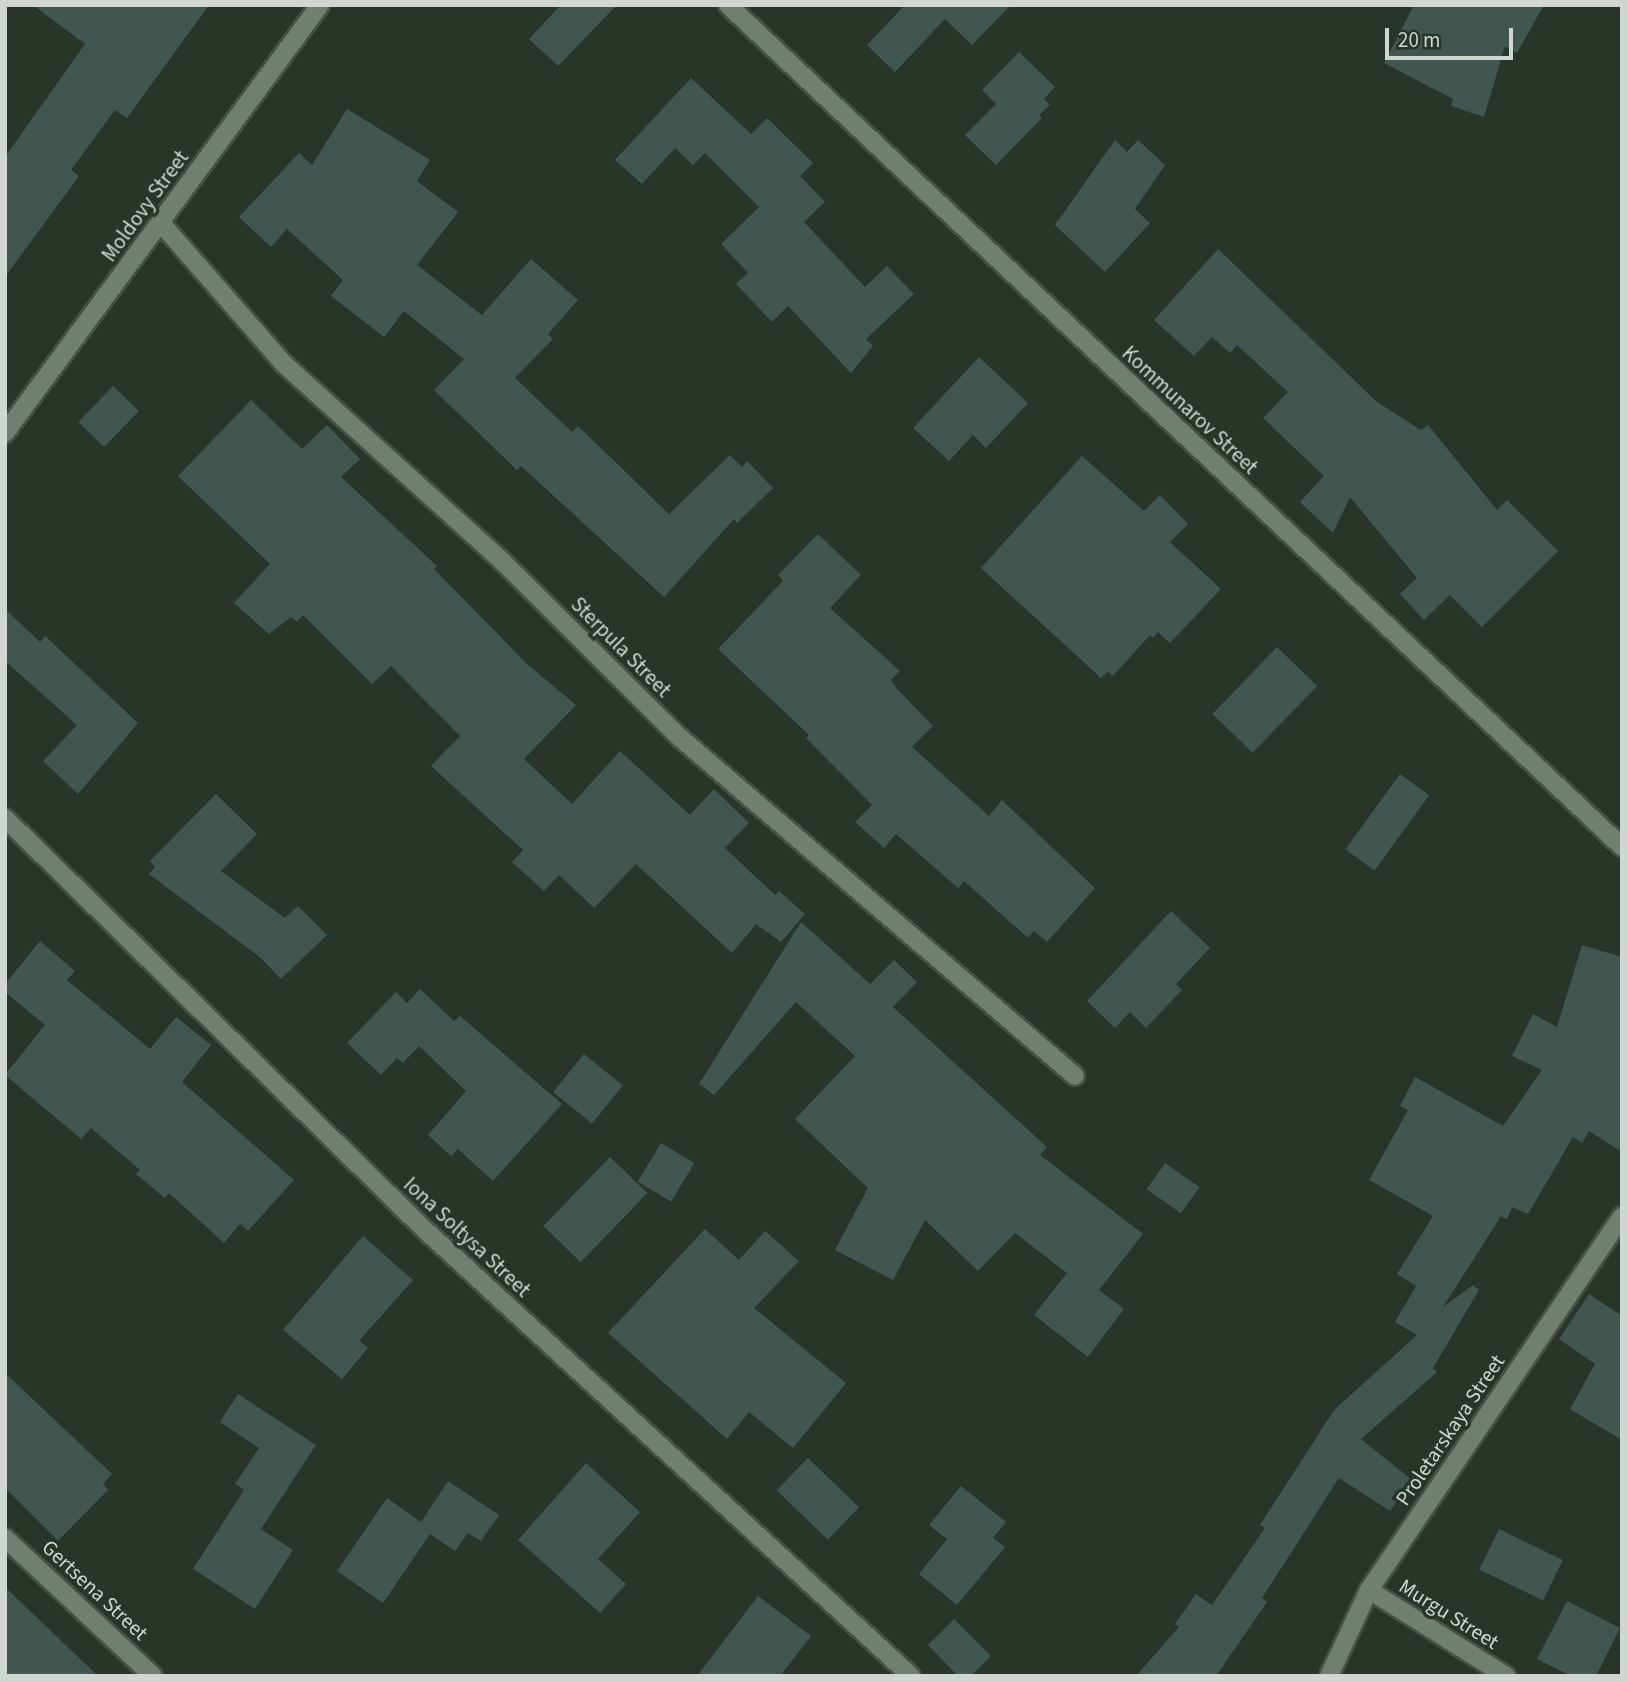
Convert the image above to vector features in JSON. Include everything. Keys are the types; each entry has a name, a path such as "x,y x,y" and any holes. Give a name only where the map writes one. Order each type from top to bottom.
{"street":[{"name":"Moldovy Street","path":"5,433 320,5"},
{"name":"Kommunarov Street","path":"728,5 1622,848"},
{"name":"Sterpula Street","path":"161,223 283,363 502,561 677,735 1075,1076"},
{"name":"Iona Soltysa Street","path":"5,818 425,1229 911,1676"},
{"name":"Proletarskaya Street","path":"1329,1676 1369,1590 1622,1217"},
{"name":"Gertsena Street","path":"5,1538 153,1676"},
{"name":"Murgu Street","path":"1369,1590 1506,1676"}],"building":[{"path":"33,5 209,5 127,118 115,110 71,170 79,176 5,277 5,157 85,44"},
{"path":"561,5 617,5 558,66 529,39"},
{"path":"905,5 1011,5 972,45 945,19 895,72 867,45"},
{"path":"1414,5 1544,5 1517,53 1505,46 1484,117 1451,106 1453,99 1384,63"},
{"path":"1019,52 1055,87 1044,99 1050,105 1039,115 1042,118 996,165 965,135 996,104 982,90"},
{"path":"691,78 751,134 767,118 813,163 800,176 825,202 804,222 865,287 887,266 914,294 866,339 873,346 851,373 788,306 772,322 736,284 748,273 721,244 759,207 705,153 693,165 675,148 642,184 615,160"},
{"path":"347,109 430,160 417,181 458,212 417,265 482,315 531,259 578,300 548,334 553,339 515,378 572,432 578,426 669,514 730,455 742,467 747,461 773,488 737,523 734,519 664,597 521,466 517,470 434,390 464,359 404,311 384,337 331,296 343,280 287,229 271,247 239,217 299,153 312,165"},
{"path":"1115,140 1127,152 1138,140 1165,165 1135,209 1150,223 1105,272 1055,225"},
{"path":"1218,249 1377,402 1421,430 1428,425 1497,510 1507,500 1558,551 1482,627 1450,595 1424,620 1400,594 1417,578 1350,497 1333,533 1300,502 1324,476 1263,418 1288,392 1237,345 1230,353 1212,337 1194,356 1154,320"},
{"path":"979,357 1028,403 986,448 973,435 949,461 913,428"},
{"path":"113,386 139,411 104,447 78,422"},
{"path":"251,400 302,449 327,425 360,459 341,477 437,566 434,569 528,665 576,705 524,759 572,804 620,751 690,815 714,789 749,823 725,848 775,895 779,891 805,914 781,942 756,924 732,953 636,864 594,908 559,875 544,891 512,862 523,850 431,766 460,736 391,666 372,684 303,615 297,622 291,617 269,634 234,603 270,564 178,476"},
{"path":"1082,456 1144,511 1160,495 1188,524 1170,542 1221,589 1170,643 1158,632 1153,638 1150,635 1113,676 1108,672 1101,678 981,568"},
{"path":"818,534 861,575 830,608 900,671 891,680 933,726 912,747 989,816 1002,800 1095,888 1047,942 1034,931 1028,938 964,881 958,888 896,834 884,848 855,822 872,805 806,738 809,735 718,649 783,581 778,575"},
{"path":"5,609 40,642 45,636 138,723 78,794 43,761 77,725 5,661"},
{"path":"1277,647 1317,686 1253,753 1212,714"},
{"path":"1400,774 1429,795 1374,870 1345,849"},
{"path":"216,794 257,834 221,871 285,918 298,906 327,935 281,979 261,958 149,874 155,867 150,861"},
{"path":"1171,911 1210,948 1176,984 1182,990 1146,1028 1130,1012 1115,1028 1087,1001"},
{"path":"801,922 870,984 894,960 917,982 893,1007 1047,1147 1040,1155 1143,1234 1099,1290 1124,1309 1088,1357 1034,1315 1067,1273 1015,1233 978,1271 925,1220 893,1280 835,1250 868,1188 795,1119 855,1056 796,1002 714,1095 699,1084"},
{"path":"40,941 75,971 67,980 150,1049 176,1017 211,1045 182,1082 294,1180 248,1231 240,1224 224,1243 169,1193 165,1198 136,1174 140,1170 91,1128 81,1139 5,1075 45,1025 5,992 5,984"},
{"path":"1582,945 1622,957 1622,1152 1589,1131 1582,1143 1573,1137 1528,1214 1512,1207 1507,1219 1501,1216 1443,1307 1473,1285 1479,1290 1433,1368 1437,1372 1361,1439 1412,1480 1390,1511 1339,1478 1262,1598 1267,1602 1216,1676 1136,1676 1179,1627 1175,1624 1196,1594 1212,1605 1265,1528 1260,1525 1334,1410 1417,1335 1395,1322 1416,1286 1397,1274 1433,1216 1369,1180 1408,1110 1400,1106 1415,1077 1503,1126 1542,1070 1512,1056 1533,1014 1557,1027"},
{"path":"420,989 454,1021 460,1016 562,1104 493,1181 458,1149 451,1156 428,1135 466,1091 419,1046 403,1063 397,1058 381,1075 347,1043 396,992 407,1003"},
{"path":"584,1054 623,1085 592,1124 553,1092"},
{"path":"661,1143 694,1163 671,1202 638,1182"},
{"path":"610,1157 647,1193 581,1262 543,1226"},
{"path":"1165,1163 1199,1187 1181,1213 1147,1189"},
{"path":"705,1229 739,1260 765,1231 799,1261 754,1308 846,1383 793,1448 749,1412 727,1439 608,1333"},
{"path":"363,1236 413,1280 359,1341 368,1348 342,1379 283,1330"},
{"path":"1589,1294 1622,1316 1622,1440 1570,1409 1595,1364 1559,1339"},
{"path":"5,1373 112,1474 103,1484 108,1490 58,1541 5,1488"},
{"path":"238,1394 316,1445 261,1529 293,1550 255,1609 193,1569 244,1490 235,1484 259,1448 220,1422"},
{"path":"808,1458 859,1507 828,1540 777,1490"},
{"path":"586,1463 640,1512 598,1559 626,1584 600,1613 518,1540"},
{"path":"448,1481 499,1515 481,1541 468,1533 455,1551 430,1534 383,1603 337,1571 387,1498 421,1522"},
{"path":"961,1486 1006,1522 993,1538 1005,1547 957,1605 919,1574 947,1539 929,1525"},
{"path":"1499,1529 1563,1560 1543,1601 1479,1569"},
{"path":"5,1587 98,1676 5,1676"},
{"path":"758,1596 811,1636 780,1676 697,1676"},
{"path":"1567,1601 1620,1628 1596,1676 1571,1676 1537,1659"},
{"path":"954,1619 991,1656 971,1676 958,1676 928,1645"}]}
